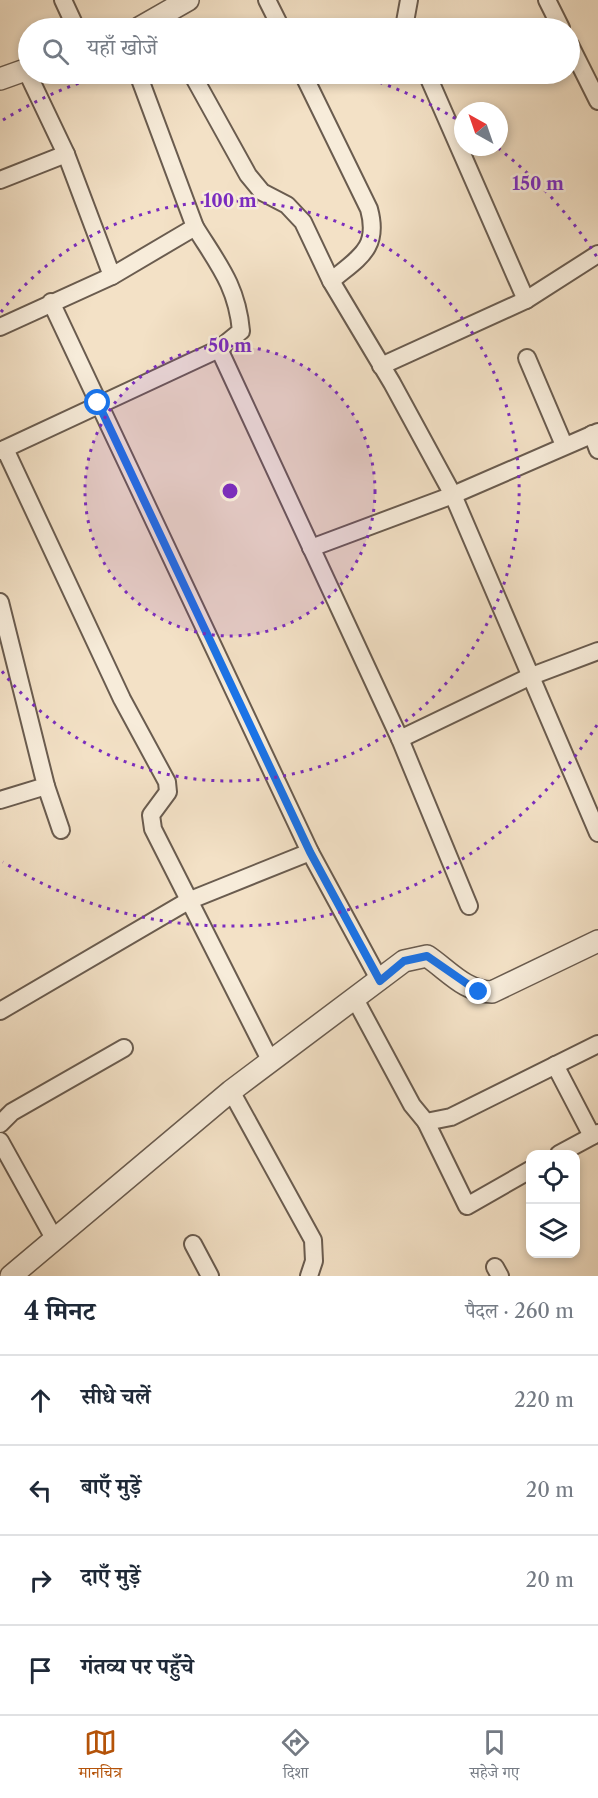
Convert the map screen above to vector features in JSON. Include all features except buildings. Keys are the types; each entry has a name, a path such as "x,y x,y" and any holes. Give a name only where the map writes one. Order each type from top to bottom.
{"street":[{"path":"63,0 71,18"},
{"path":"169,18 188,0"},
{"path":"267,0 276,18"},
{"path":"406,18 409,0"},
{"path":"547,0 556,18"},
{"path":"580,65 598,101"},
{"path":"20,84 66,154 112,276"},
{"path":"142,84 195,227 232,287 239,304 241,331 219,349 98,403 2,450 122,699 167,782 168,792 151,815 153,829 270,1060"},
{"path":"198,84 248,175 262,192 287,204 303,222 330,281 381,366 453,495 529,677 598,833"},
{"path":"308,84 369,209 374,227 369,248 330,281"},
{"path":"431,84 526,300"},
{"path":"0,180 66,154"},
{"path":"0,327 112,276 195,227"},
{"path":"381,366 526,300 598,254"},
{"path":"51,302 310,852 380,981"},
{"path":"219,349 400,739 469,906"},
{"path":"527,358 564,445"},
{"path":"311,548 453,495 564,445 596,439"},
{"path":"0,602 46,786 61,830"},
{"path":"400,739 529,677 598,651"},
{"path":"0,800 46,786"},
{"path":"0,1010 188,901 310,852"},
{"path":"11,1276 231,1091 404,961 427,956 462,983 479,992 492,992 598,941"},
{"path":"355,999 412,1105 426,1122 467,1206 526,1173"},
{"path":"426,1122 451,1117 598,1044"},
{"path":"0,1124 12,1112 124,1048"},
{"path":"555,1065 595,1135 568,1150"},
{"path":"231,1091 313,1239 314,1261 309,1276"},
{"path":"0,1141 55,1240"},
{"path":"193,1244 210,1276"}],"route":[{"path":"98,403 310,852 380,981 404,961 427,956 462,983 479,992"}]}
